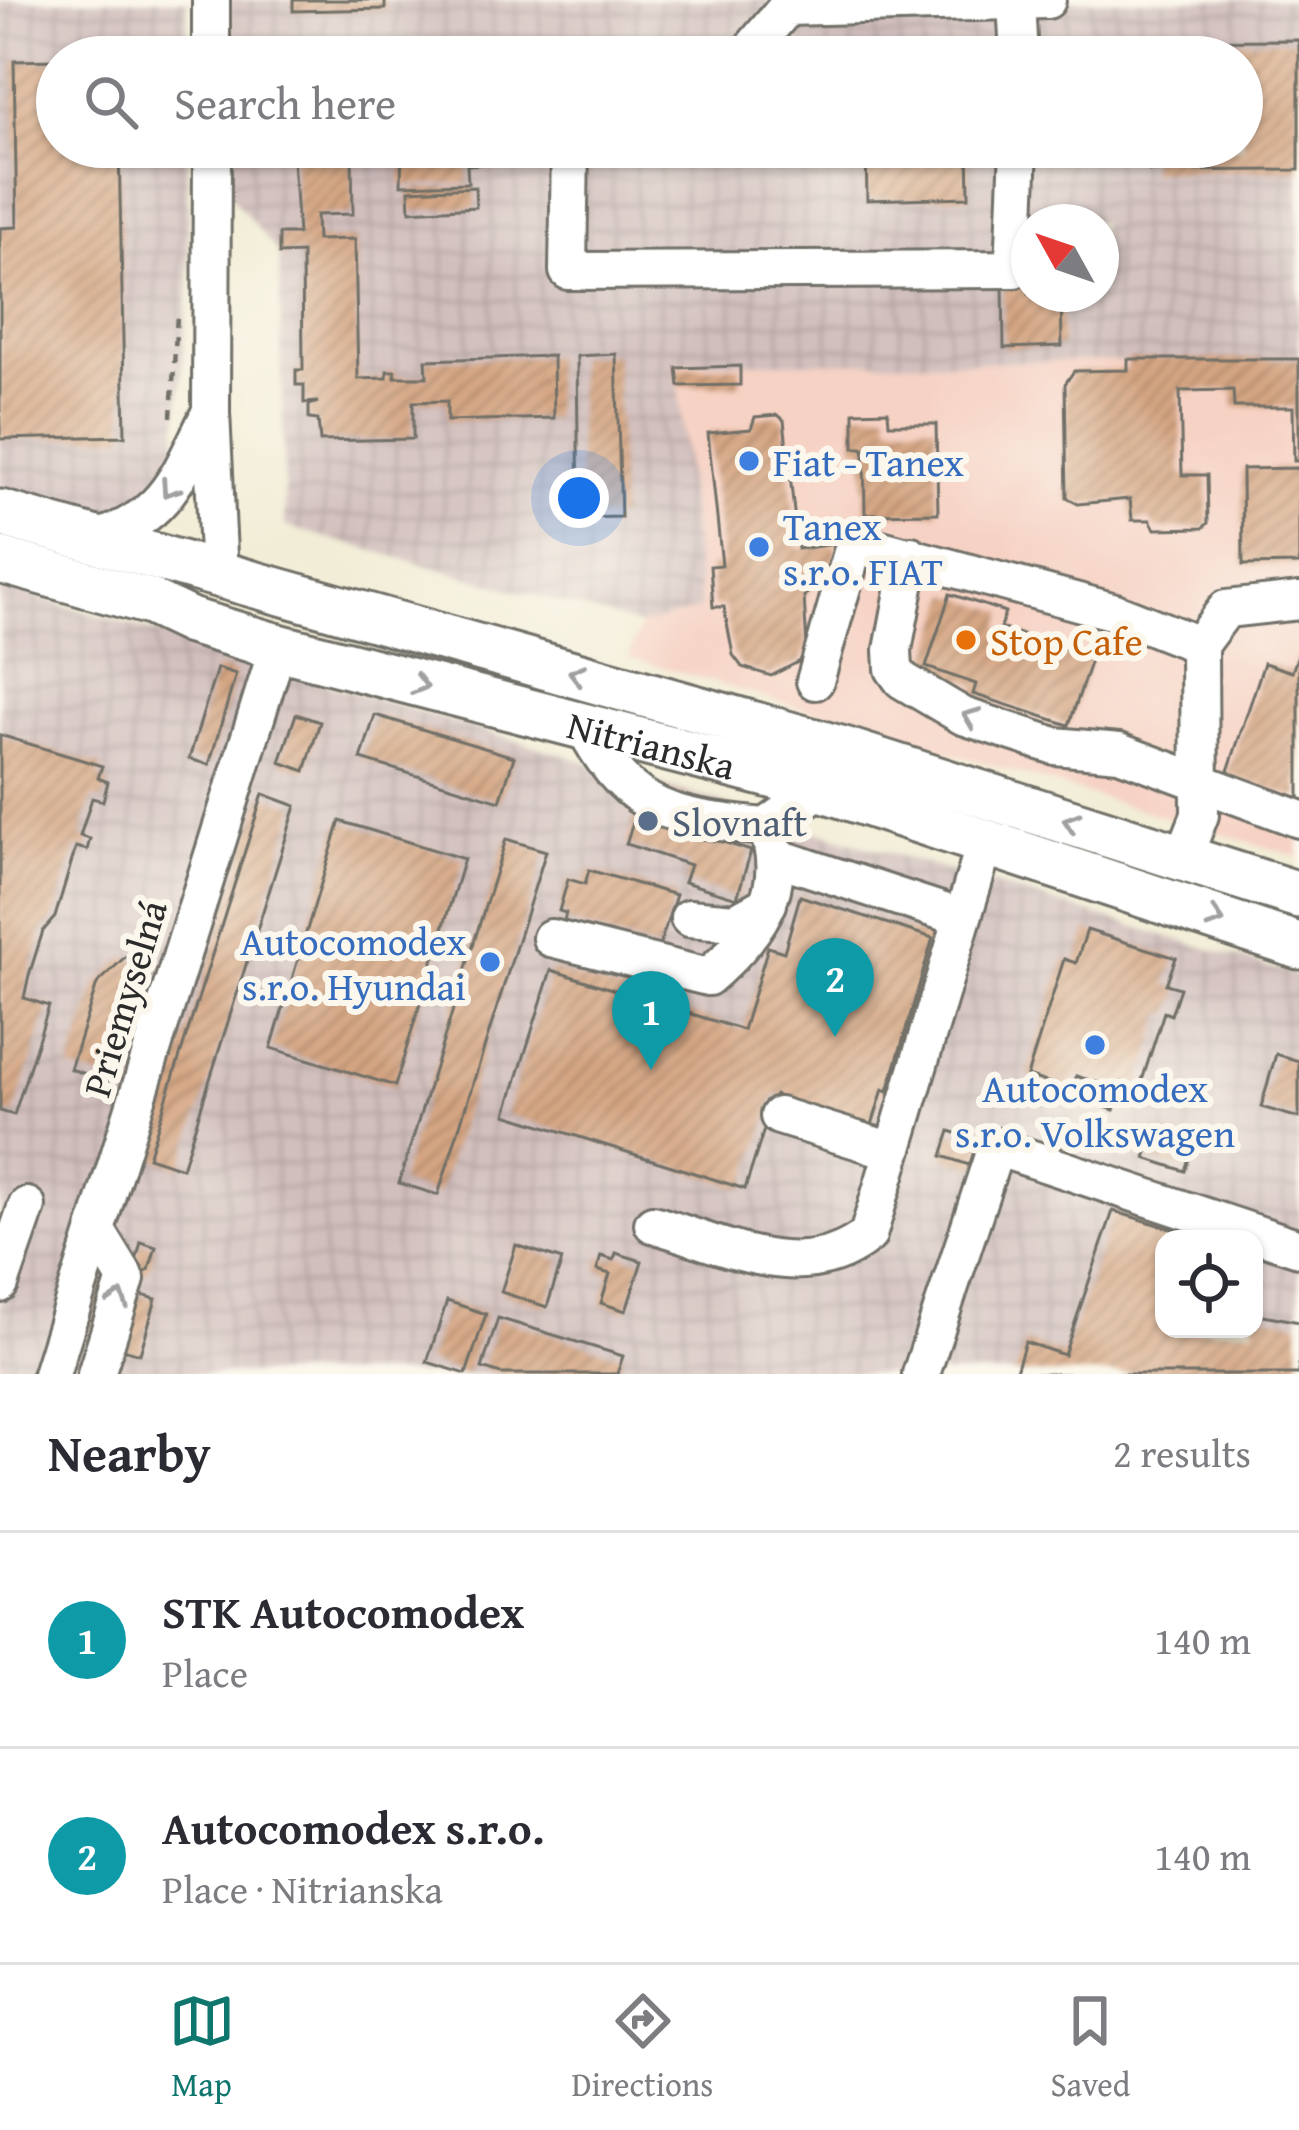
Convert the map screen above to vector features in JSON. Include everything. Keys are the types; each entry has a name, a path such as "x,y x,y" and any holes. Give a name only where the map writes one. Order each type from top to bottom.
{"main road":[{"name":"Nitrianska","path":"0,513 847,751 1299,895"},
{"name":"Nitrianska","path":"0,560 167,607 190,621 278,647 820,788 1299,946"},
{"path":"167,607 214,590 219,575"},
{"path":"219,575 278,647 285,631 319,605"}],"street":[{"path":"211,0 212,36"},
{"path":"763,36 787,7 1047,0"},
{"path":"1016,1 1018,36"},
{"path":"212,168 211,412 219,575"},
{"path":"570,168 568,272 1014,269 1018,168"},
{"path":"99,538 132,527 169,494 211,412"},
{"path":"815,681 855,542 1114,612 1199,645"},
{"path":"911,555 892,650 894,668 902,680 963,716 1055,746 1118,752 1201,787 1299,819"},
{"path":"1183,858 1200,815 1199,645 1226,609 1299,601"},
{"name":"Priemyselná","path":"51,1374 278,647"},
{"path":"586,730 605,765 637,798 772,842 959,917"},
{"path":"551,938 708,977 741,948 768,904 772,842 820,788"},
{"path":"652,1224 786,1263 841,1256 868,1235 959,917 985,843"},
{"path":"689,918 735,922 768,904"},
{"path":"779,1117 890,1150"},
{"path":"921,1374 995,1147 1299,1248"},
{"path":"0,1284 27,1206"},
{"path":"96,1230 126,1280 96,1374"}],"path":[{"path":"171,417 178,302"}],"shaded area":[{"path":"0,0 187,0 187,36 36,36 36,168 187,168 189,281 176,450 149,494 116,513 80,514 0,495"},
{"path":"230,0 1299,0 1299,361 676,362 700,609 640,625 285,526 279,254 229,194 230,168 1263,168 1263,36 230,36"},
{"path":"1299,361 1299,857 629,657 640,625 700,609 675,362"},
{"path":"0,586 1299,976 1299,1374 0,1374"}],"building":[{"path":"293,0 385,0 385,9 293,11"},
{"path":"1263,40 1299,40 1299,170 1150,171 1263,168"},
{"path":"36,60 36,168 119,168 125,436 0,439 0,228 17,227 14,61"},
{"path":"294,168 352,168 353,214 316,215 317,240 355,239 358,379 387,378 387,371 395,371 395,377 427,377 426,360 553,356 554,418 447,421 447,401 413,402 413,439 320,441 318,420 309,419 309,405 318,402 304,403 304,385 296,385 296,370 303,370 302,253 279,254 279,234 298,234"},
{"path":"401,168 467,168 468,183 401,185"},
{"path":"866,168 968,168 969,197 867,200"},
{"path":"475,187 476,207 410,211 409,190"},
{"path":"1003,282 1011,282 1011,312 1061,312 1062,346 1004,348"},
{"path":"616,354 621,517 579,518 577,356"},
{"path":"1128,359 1299,359 1299,461 1294,461 1293,407 1234,407 1233,390 1180,391 1182,475 1207,475 1208,523 1203,528 1155,529 1150,520 1132,520 1130,499 1078,504 1067,498 1065,384 1074,371 1128,370"},
{"path":"740,366 740,385 679,386 677,368"},
{"path":"888,411 889,424 936,424 938,513 865,514 864,448 854,448 854,412"},
{"name":"Tanex s.r.o. FIAT","path":"778,415 784,420 798,549 835,544 837,558 804,597 807,647 800,661 771,676 742,667 733,655 724,607 713,607 710,566 722,565 708,433 751,429 755,417"},
{"path":"1299,468 1299,564 1243,565 1242,469"},
{"path":"950,594 1005,612 1000,628 1092,657 1069,725 973,694 976,684 926,667"},
{"path":"1299,652 1299,798 1227,774 1264,663 1292,672"},
{"path":"217,668 236,674 209,765 189,759"},
{"path":"296,714 320,722 305,771 280,762"},
{"path":"375,715 514,757 500,801 361,759"},
{"path":"0,735 102,766 98,778 108,782 103,801 92,798 80,836 90,839 87,850 76,847 55,917 43,931 29,975 24,998 49,1006 14,1115 0,1111"},
{"path":"645,784 686,797 676,827 751,851 737,898 684,882 690,865 626,844"},
{"path":"263,794 296,806 182,1168 148,1157"},
{"path":"340,821 464,859 395,1086 271,1048"},
{"path":"506,839 546,851 438,1195 399,1183"},
{"path":"589,870 676,895 658,950 564,921 566,913 559,911 568,879 585,884"},
{"path":"800,896 933,938 888,1091 883,1089 872,1125 775,1095 745,1189 506,1114 551,970 743,1030 768,947 784,952"},
{"name":"Autocomodex s.r.o. Volkswagen","path":"1087,930 1176,958 1166,984 1180,988 1171,1015 1164,1012 1140,1087 1123,1082 1114,1110 1096,1104 1102,1084 1076,1076 1072,1090 1027,1076 1064,959 1076,963"},
{"path":"125,957 150,965 112,1082 70,1069 97,984"},
{"path":"1276,1054 1299,1061 1299,1118 1261,1107"},
{"path":"1154,1130 1194,1143 1185,1171 1145,1158"},
{"path":"950,1131 985,1143 978,1168 942,1156"},
{"path":"1113,1211 1175,1230 1155,1230 1155,1338 1263,1338 1263,1315 1299,1322 1299,1374 1015,1374 1025,1342 1064,1355"},
{"path":"141,1242 156,1247 149,1270 142,1274 136,1261"},
{"path":"516,1245 562,1260 547,1307 501,1292"},
{"path":"616,1253 642,1261 626,1311 601,1303 610,1274 597,1270 601,1256 614,1260"},
{"path":"103,1284 156,1299 140,1354 87,1339"},
{"path":"447,1301 486,1314 466,1374 427,1362"},
{"path":"498,1318 623,1356 617,1374 501,1374 482,1368"}],"place":[{"name":"Fiat - Tanex","path":"749,461"},
{"name":"Tanex s.r.o. FIAT","path":"759,547"},
{"name":"Stop Cafe","path":"966,640"},
{"name":"Slovnaft","path":"648,821"},
{"name":"Autocomodex s.r.o. Hyundai","path":"490,962"},
{"name":"Autocomodex s.r.o.","path":"835,1037"},
{"name":"Autocomodex s.r.o. Volkswagen","path":"1095,1045"},
{"name":"STK Autocomodex","path":"651,1070"}]}
